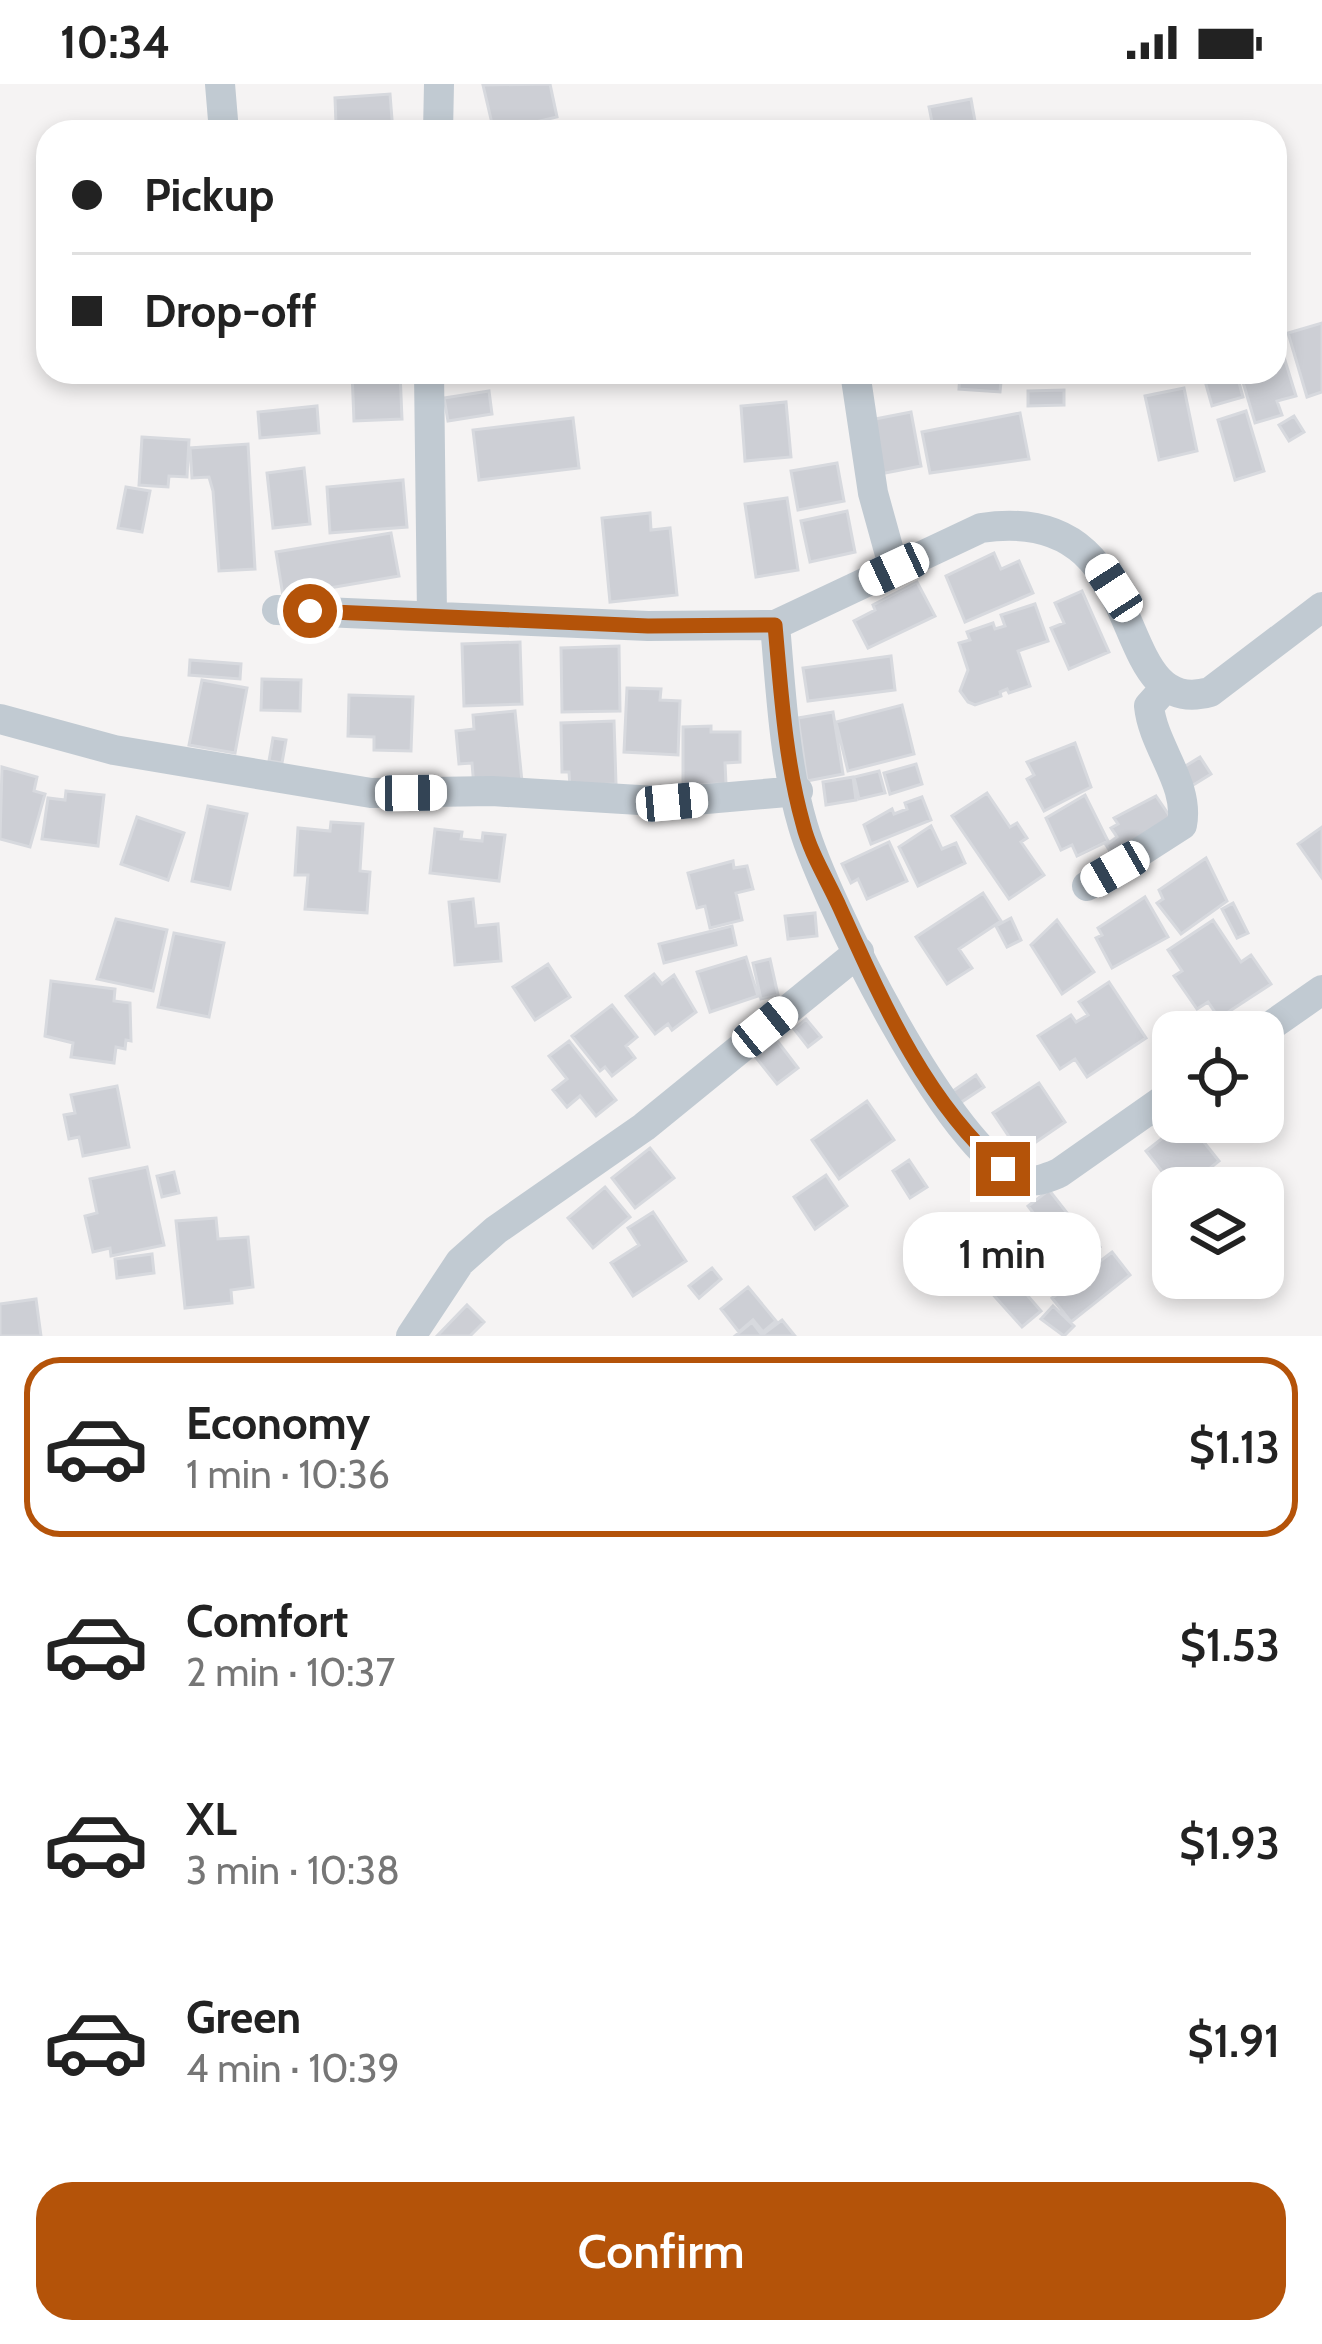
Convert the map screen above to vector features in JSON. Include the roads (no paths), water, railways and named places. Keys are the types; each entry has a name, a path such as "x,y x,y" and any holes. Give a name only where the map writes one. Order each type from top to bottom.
{"street":[{"path":"220,84 223,120"},
{"path":"438,120 439,84"},
{"path":"429,384 432,615"},
{"path":"857,384 873,493 894,569"},
{"path":"277,610 648,626 775,625 981,529 1013,524 1061,538 1096,560 1114,588 1145,664 1166,687 1192,697 1210,692 1322,607"},
{"path":"775,625 784,725 803,825 860,952 949,1115 1003,1169 1024,1180 1059,1173 1152,1109"},
{"path":"1087,886 1172,836 1182,825 1179,788 1151,725 1149,706 1166,687"},
{"path":"0,719 114,750 371,793 492,791 672,802 798,791"},
{"path":"410,1336 460,1262 496,1231 644,1127 860,952"},
{"path":"1284,1017 1322,990"}]}
